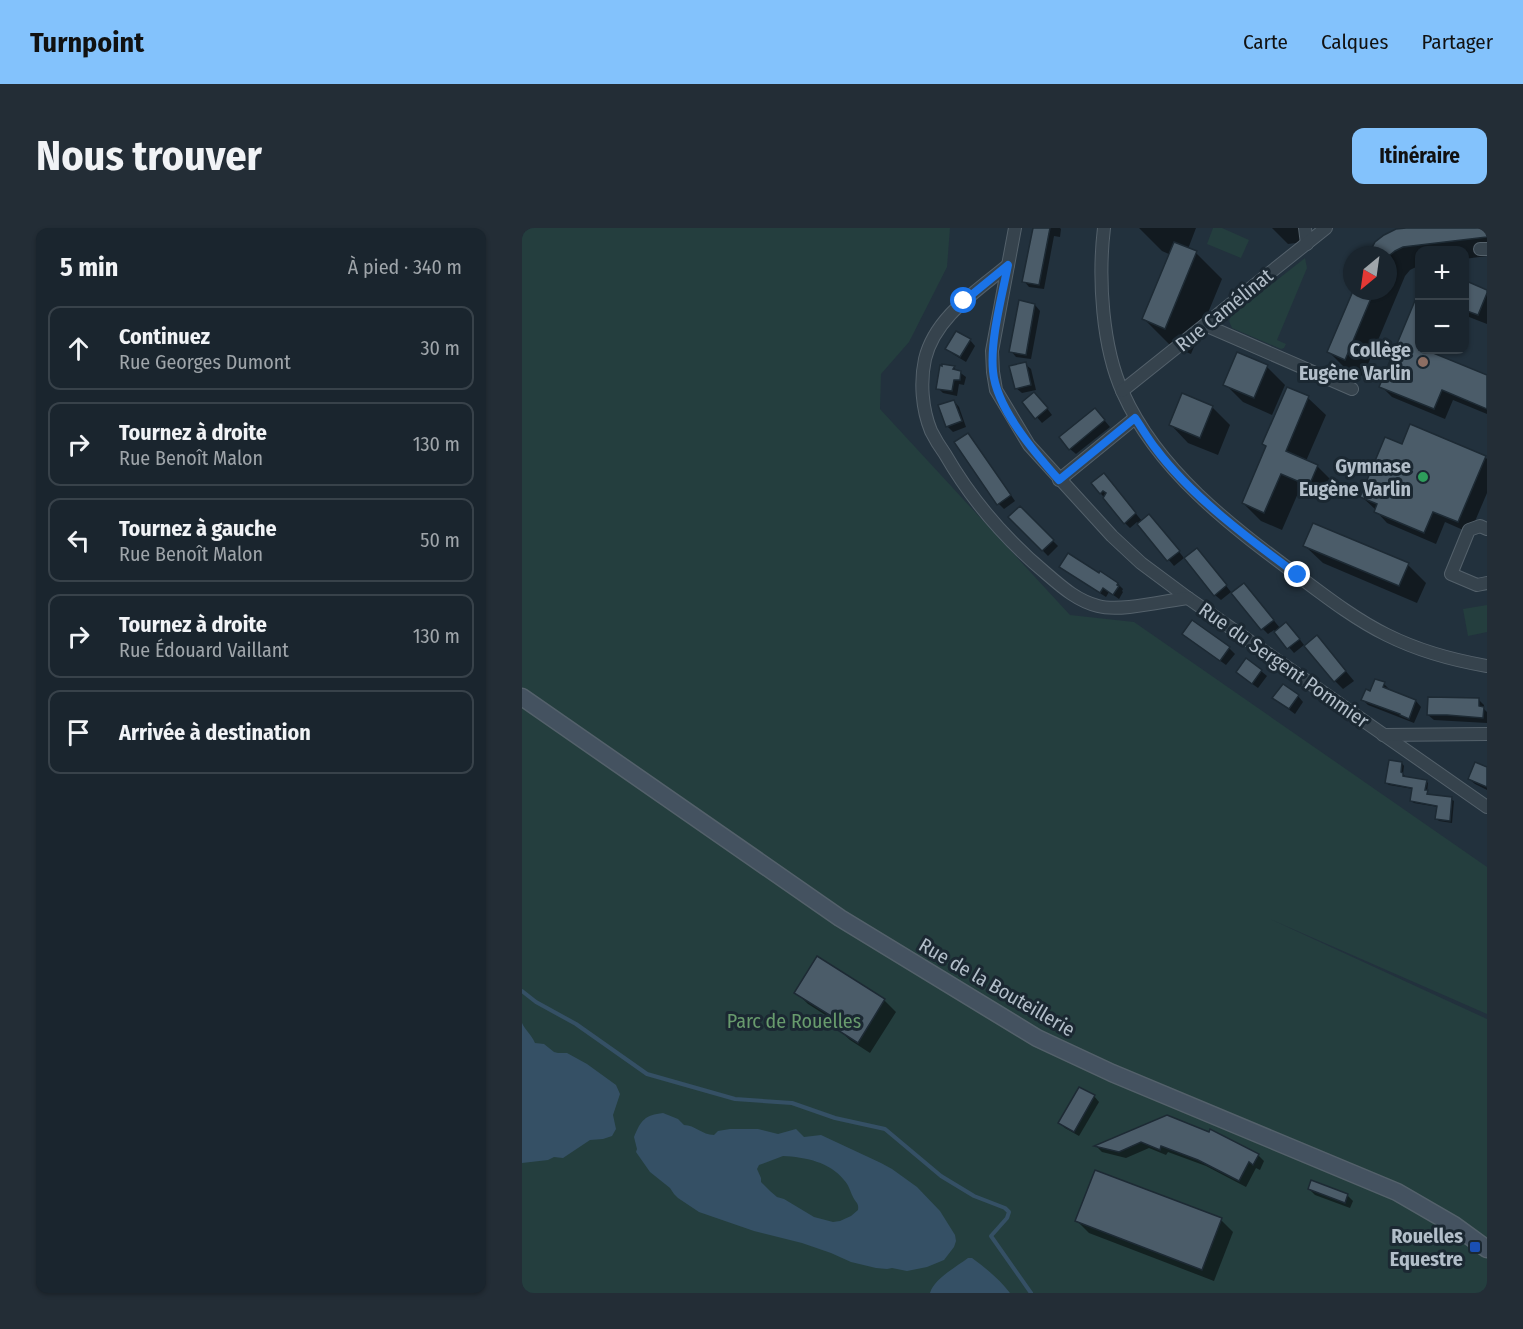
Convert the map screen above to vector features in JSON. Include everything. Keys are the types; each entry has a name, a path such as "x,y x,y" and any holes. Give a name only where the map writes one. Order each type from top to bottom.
{"street":[{"name":"Rue du Sergent Pommier","path":"1015,228 992,351 996,390 1029,445 1059,480 1141,563 1383,735 1487,734"},
{"path":"1104,228 1101,287 1108,345 1122,392 1135,418 1156,450 1218,513 1326,597 1375,628 1419,649 1461,662 1487,666"},
{"path":"1305,228 1306,244"},
{"name":"Rue Camélinat","path":"1122,392 1326,228"},
{"path":"1008,265 964,301 945,320 933,338 926,358 922,384 925,410 932,431 955,472 1001,531 1035,565 1079,599 1099,607 1118,608 1188,598"},
{"path":"1205,325 1352,389"},
{"path":"1059,480 1135,418"},
{"path":"1487,529 1480,526 1469,530 1450,574 1477,585 1487,583"},
{"name":"Rue de la Bouteillerie","path":"522,698 840,918 1037,1038 1112,1073 1397,1192 1454,1224 1487,1249"},
{"path":"1383,735 1487,807"}],"green space":[{"name":"Parc de Rouelles","path":"522,228 950,228 947,267 909,342 881,374 880,409 1070,615 1134,622 1487,867 1487,1014 1270,919 1487,1019 1487,1293 522,1293"},
{"path":"1213,228 1222,228 1249,240 1241,258 1207,244"},
{"path":"1305,258 1307,268 1277,340 1286,344 1284,348 1281,349 1232,328 1229,321 1231,316"},
{"path":"1487,605 1487,632 1468,636 1463,609"}],"water":[{"path":"522,1023 535,1043 544,1044 554,1052 567,1053 616,1085 620,1094 613,1115 616,1129 612,1136 590,1140 563,1158 554,1157 548,1160 522,1163"},
{"path":"663,1113 678,1119 684,1125 710,1135 730,1129 758,1129 778,1134 796,1129 804,1137 821,1135 881,1163 917,1187 940,1211 955,1235 954,1247 944,1260 927,1267 907,1271 876,1268 851,1262 802,1243 754,1231 699,1212 678,1198 670,1188 650,1172 636,1152 634,1137 639,1126 644,1119","holes":["783,1156 808,1159 832,1169 846,1182 858,1204 858,1210 851,1216 833,1222 814,1217 777,1197 761,1182 757,1169 759,1165"]},
{"path":"968,1258 972,1258 988,1270 1010,1293 930,1293 941,1278"}],"building":[{"path":"1033,228 1050,228 1039,285 1022,282"},
{"path":"1487,228 1487,237 1403,247 1397,250 1397,246 1373,246 1384,235 1396,229"},
{"path":"1174,242 1197,251 1165,329 1142,319"},
{"path":"1469,282 1487,290 1478,315 1469,312"},
{"path":"1019,300 1035,304 1026,355 1009,352"},
{"path":"1349,300 1370,300 1345,360 1327,352"},
{"path":"1415,301 1415,354 1436,354 1487,375 1487,409 1442,390 1434,409 1379,387"},
{"path":"956,331 971,339 960,357 945,349"},
{"path":"1237,352 1268,365 1254,398 1223,385"},
{"path":"1026,362 1031,385 1015,389 1009,366"},
{"path":"942,364 955,366 953,369 961,371 960,380 954,380 952,391 936,389"},
{"path":"1287,387 1309,396 1286,451 1318,465 1309,486 1281,474 1264,513 1242,503 1266,446 1262,444"},
{"path":"1034,392 1048,408 1035,419 1022,402"},
{"path":"1182,393 1213,406 1200,438 1169,425"},
{"path":"954,400 962,421 946,427 938,405"},
{"path":"1095,408 1105,420 1069,450 1059,437"},
{"name":"Gymnase Eugène Varlin","path":"1410,424 1486,456 1458,522 1433,512 1424,533 1374,512 1377,504 1360,497 1385,437 1402,444"},
{"path":"968,433 1011,495 997,505 954,442"},
{"path":"1104,473 1136,513 1124,524 1103,498 1106,493 1103,491 1100,494 1091,483"},
{"path":"1020,506 1054,540 1042,551 1008,517"},
{"path":"1149,514 1180,551 1167,561 1137,524"},
{"path":"1313,523 1409,563 1399,586 1303,546"},
{"path":"1197,548 1227,585 1214,596 1184,558"},
{"path":"1068,553 1118,583 1119,586 1113,595 1103,588 1100,593 1059,567"},
{"path":"1244,583 1274,620 1261,630 1231,593"},
{"path":"1192,620 1230,647 1220,661 1182,634"},
{"path":"1286,622 1300,639 1287,649 1274,632"},
{"path":"1317,635 1346,671 1334,682 1304,646"},
{"path":"1246,658 1262,670 1252,684 1236,672"},
{"path":"1375,679 1385,682 1383,687 1416,700 1409,719 1361,700 1366,689 1370,691"},
{"path":"1283,684 1299,695 1289,709 1272,698"},
{"path":"1428,697 1479,698 1479,706 1484,707 1483,718 1427,715"},
{"path":"1389,760 1402,762 1403,776 1427,780 1425,790 1428,790 1427,794 1452,797 1450,821 1435,819 1437,806 1410,801 1412,788 1385,783"},
{"path":"1475,762 1487,767 1487,787 1468,779"},
{"path":"817,956 885,999 858,1043 836,1029 841,1022 794,993"},
{"path":"1079,1087 1095,1095 1074,1132 1058,1123"},
{"path":"1167,1115 1209,1132 1210,1129 1259,1154 1253,1165 1249,1162 1239,1181 1198,1160 1161,1146 1160,1150 1141,1142 1119,1152 1094,1146"},
{"path":"1095,1170 1222,1218 1202,1270 1075,1221"},
{"path":"1311,1180 1348,1194 1345,1203 1308,1189"}],"waterway":[{"path":"522,991 536,1002 576,1024 647,1074 735,1099 792,1103 835,1118 885,1129 941,1176 974,1196 1005,1208 1009,1212 1007,1218 991,1236 1031,1293"}],"place":[{"name":"Collège Eugène Varlin","path":"1423,362"},
{"name":"Gymnase Eugène Varlin","path":"1423,477"},
{"name":"Rouelles Equestre","path":"1475,1247"}],"route":[{"path":"964,301 1008,265 992,351 996,390 1029,445 1059,480 1135,418 1156,450 1184,481 1218,513 1298,575"}]}
